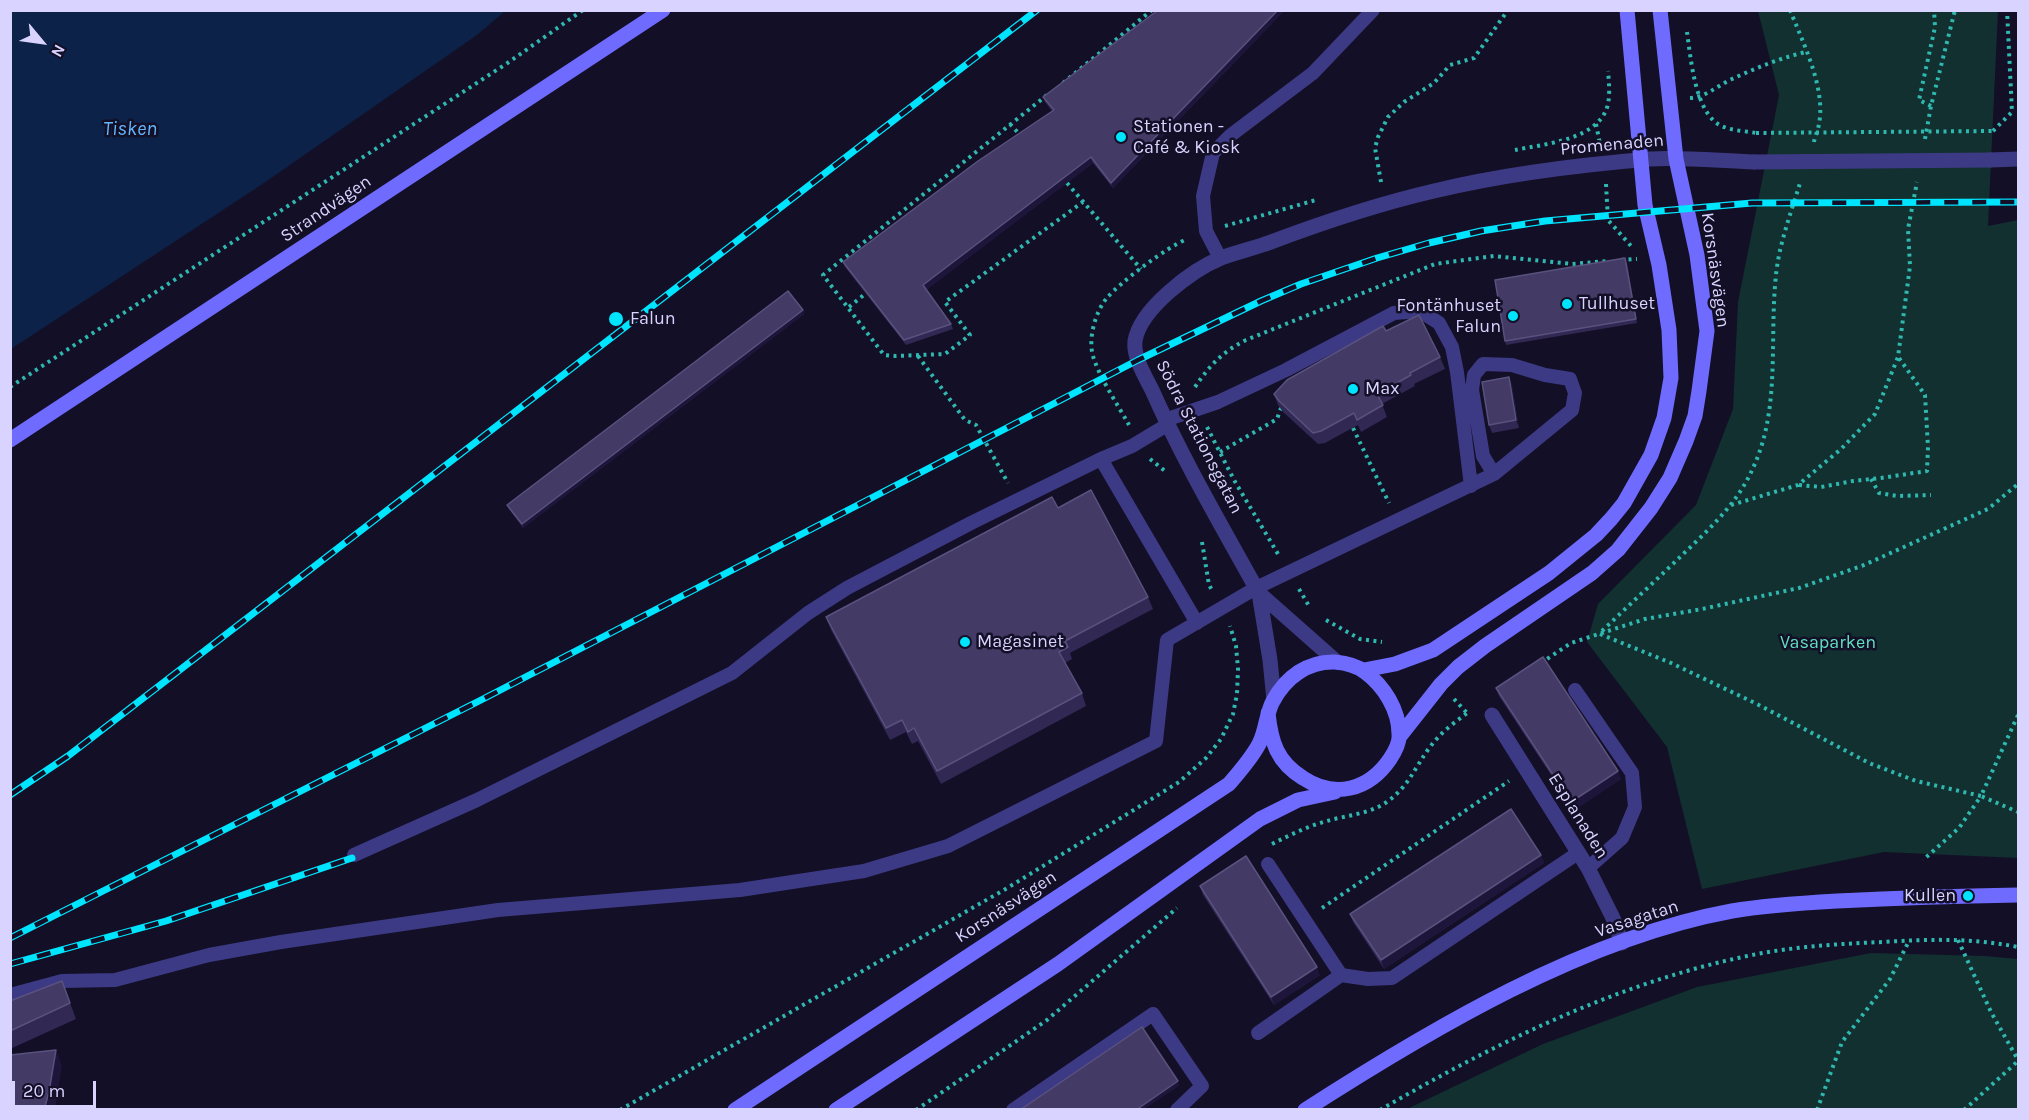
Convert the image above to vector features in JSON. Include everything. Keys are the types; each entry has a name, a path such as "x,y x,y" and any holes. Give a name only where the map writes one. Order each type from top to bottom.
{"street":[{"name":"Strandvägen","path":"10,440 663,10"},
{"path":"1364,670 1395,664 1433,650 1549,573 1596,535 1611,519 1624,503 1651,455 1664,418 1671,378 1669,330 1659,265 1645,205 1639,160 1627,10"},
{"name":"Korsnäsvägen","path":"1400,736 1441,684 1458,667 1592,573 1617,550 1652,508 1670,478 1695,416 1707,332 1697,255 1676,159 1660,10"},
{"name":"Promenaden","path":"1220,258 1252,249 1335,218 1435,191 1527,174 1639,160 1754,162 2019,159"},
{"name":"Södra Stationsgatan","path":"1220,258 1184,281 1144,317 1135,342 1138,360 1166,423 1258,590 1337,663"},
{"name":"Södra Stationsgatan","path":"1258,590 1270,660 1271,706"},
{"path":"836,1110 1058,964 1260,819 1298,800 1340,791 1365,784 1376,776 1394,753 1400,736 1395,712 1379,685 1364,670 1348,663 1327,662 1314,664 1298,671 1284,685 1271,706 1270,735 1282,760 1297,774 1312,784 1340,791"},
{"name":"Korsnäsvägen","path":"735,1110 1229,784 1250,759 1260,741 1271,706"},
{"name":"Esplanaden","path":"1491,715 1588,868 1613,918 1622,943"},
{"name":"Vasagatan","path":"1305,1110 1371,1068 1504,993 1604,949 1671,927 1759,907 1911,897 2019,895"}],"lane":[{"path":"1220,258 1206,231 1203,196 1214,153 1231,135 1313,74 1373,10"},
{"path":"354,855 477,800 732,673 808,613 847,588 1017,500 1132,446 1166,423 1267,379 1394,313 1420,311 1439,323 1452,347 1471,486"},
{"path":"10,995 62,981 115,980 209,955 281,942 488,912 740,890 864,871 948,846 1156,741 1167,640 1289,573 1494,474 1572,410 1575,393 1570,380 1512,365 1483,364 1474,375 1472,390 1483,456 1494,474"},
{"path":"1101,459 1197,623"},
{"path":"1575,690 1632,773 1635,807 1622,838 1588,868"},
{"path":"1258,1033 1341,975 1368,979 1392,978 1578,853"},
{"path":"1269,864 1341,975"},
{"path":"1013,1110 1153,1014 1202,1086 1178,1110"}],"path":[{"path":"10,387 499,69 583,10"},
{"path":"1062,83 1152,10"},
{"path":"1381,183 1375,148 1388,117 1404,102 1434,83 1450,65 1474,57 1508,10"},
{"path":"1790,10 1820,99 1820,123 1813,144"},
{"path":"1931,106 1919,100 1935,27 1934,10"},
{"path":"1925,139 1955,10"},
{"path":"2007,10 2012,112"},
{"path":"1685,21 1696,85 1708,116 1723,127 1756,133 1993,131 2012,112 2019,111"},
{"path":"1701,98 1730,80 1780,58 1806,52"},
{"path":"1053,90 823,275 884,355 945,354 970,335 945,302 1083,202"},
{"path":"1585,132 1603,117 1608,104"},
{"path":"1010,124 1022,138"},
{"path":"1798,485 1841,449 1875,414 1898,357 1910,267 1908,229 1919,173"},
{"path":"1599,634 1731,505 1754,468 1767,427 1771,401 1779,250 1803,174"},
{"path":"1067,183 1142,269"},
{"path":"1608,220 1641,258"},
{"path":"1166,472 1147,456 1138,441 1093,356 1091,341 1095,322 1106,300 1142,269 1182,241"},
{"path":"849,308 866,294"},
{"path":"918,355 965,420 976,425 1017,500"},
{"path":"1731,505 1798,485 1821,487 1927,471 1925,395 1898,357"},
{"path":"1220,452 1277,419 1281,408"},
{"path":"1204,421 1234,480 1310,609"},
{"path":"1353,428 1398,520"},
{"path":"1871,479 1879,493 1897,496 1931,495"},
{"path":"1599,634 1645,619 1799,588 1864,566 1988,509 2019,484"},
{"path":"1198,533 1203,543 1209,585"},
{"path":"1318,615 1360,639 1380,643 1389,642"},
{"path":"620,1110 1008,887 1179,782 1206,758 1221,739 1233,714 1238,669 1236,646 1230,626"},
{"path":"1599,634 1671,663 1869,763 1916,781 1981,796 2019,812"},
{"path":"1923,860 1959,828 1981,796 2019,715"},
{"path":"1306,919 1526,770"},
{"path":"1958,940 1991,1012 2019,1060 1964,1110"},
{"path":"1380,1110 1449,1070 1538,1026 1644,984 1738,958 1819,945 1987,940 2019,946"},
{"path":"1817,1110 1842,1042 1890,979 1908,943"},
{"path":"1730,1110 1738,1110"}],"green space":[{"name":"Vasaparken","path":"1758,11 1998,11 1988,226 2018,220 2018,858 1884,852 1702,889 1667,747 1587,642 1598,604 1696,505 1733,409 1738,302 1779,95"},
{"path":"1871,953 2018,959 2018,1109 1407,1109 1543,1044 1697,987"}],"water":[{"name":"Tisken","path":"11,10 505,11 477,35 261,185 11,349"}],"building":[{"path":"1158,10 1278,10 1111,183 1091,157 923,285 951,324 904,340 843,262 978,161 1054,110 1043,97"},
{"name":"Tullhuset","path":"1625,258 1636,319 1505,341 1495,280"},
{"path":"788,291 803,310 522,524 507,505"},
{"name":"Max","path":"1419,315 1440,357 1377,394 1383,405 1357,420 1354,413 1313,433 1274,394 1287,380 1383,326 1386,331"},
{"path":"1509,377 1516,420 1489,425 1482,382"},
{"name":"Magasinet","path":"1091,490 1148,597 1065,641 1068,647 1059,652 1082,693 937,771 914,728 908,732 902,720 886,728 826,617 1052,497 1058,508"},
{"path":"1543,657 1618,771 1571,802 1496,688"},
{"path":"1511,809 1541,855 1381,960 1350,914"},
{"path":"1246,856 1317,967 1271,997 1200,886"},
{"path":"62,981 70,1003 10,1031 10,1001"},
{"path":"1142,1027 1178,1081 1136,1110 1020,1110"},
{"path":"56,1050 44,1110 10,1110 10,1055"}],"railway":[{"path":"10,795 68,756 1037,10"},
{"path":"10,938 483,699 1138,360 1301,284 1429,243 1481,231 1545,221 1752,203 2018,202"},
{"path":"10,964 166,921 352,858"}],"place":[{"name":"Stationen - Café & Kiosk","path":"1121,137"},
{"name":"Tullhuset","path":"1567,304"},
{"name":"Fontänhuset Falun","path":"1513,316"},
{"name":"Falun","path":"616,319"},
{"name":"Max","path":"1353,389"},
{"name":"Magasinet","path":"965,642"},
{"name":"Kullen","path":"1968,896"}]}
